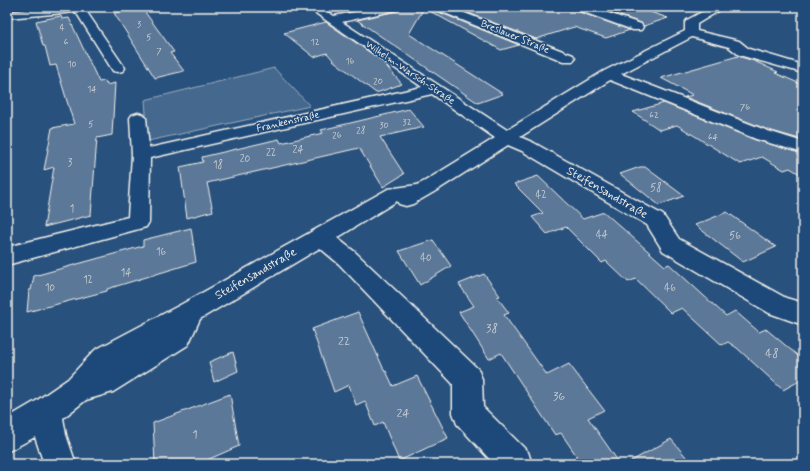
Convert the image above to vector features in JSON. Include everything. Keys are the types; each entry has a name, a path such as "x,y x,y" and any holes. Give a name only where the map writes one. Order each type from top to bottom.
{"street":[{"name":"Wilhelm-Warsch-Straße","path":"313,7 507,138"},
{"path":"333,20 396,7"},
{"name":"Breslauer Straße","path":"439,7 568,58"},
{"path":"579,7 637,27"},
{"path":"691,32 691,23 719,7"},
{"path":"7,15 85,8 118,68"},
{"path":"516,464 468,413 468,379 347,258 328,233 359,229 609,74 691,32 734,44 744,52 803,69"},
{"path":"609,74 762,134 803,148"},
{"name":"Frankenstraße","path":"141,155 434,89"},
{"path":"7,256 138,222 141,155 138,118"},
{"name":"Steifensandstraße","path":"507,138 528,147 655,220 671,245 778,306 803,314"},
{"name":"Steifensandstraße","path":"7,436 47,412 78,389 103,382 179,337 191,312 328,233"},
{"path":"47,412 50,435 60,464"}],"shaded area":[{"path":"274,68 310,106 148,141 145,100"}],"building":[{"path":"403,7 432,7 434,10 519,45 501,50 424,8 409,34 503,94 478,103 357,20 396,11"},
{"path":"453,7 572,7 574,10 630,30 606,38 574,27 536,39"},
{"path":"595,7 636,7 668,18 644,26 641,23"},
{"path":"142,8 174,52 170,53 184,71 155,78 114,13"},
{"path":"61,16 62,19 69,18 99,82 105,81 107,85 115,83 112,135 97,138 91,215 44,227 54,167 44,170 52,128 74,124 56,65 50,66 36,21"},
{"path":"326,22 381,60 402,84 376,93 334,61 327,53 314,57 284,33"},
{"path":"738,56 754,61 778,72 775,73 803,85 803,140 768,130 685,97 693,95 661,78"},
{"path":"664,103 756,140 803,154 803,176 790,168 784,170 762,157 740,164 677,125 660,130 633,112"},
{"path":"409,109 424,127 380,137 404,174 383,187 359,148 207,183 213,211 187,218 180,167 203,162 202,157 279,139 281,143 323,133 321,130"},
{"path":"640,167 645,167 684,196 659,205 620,174"},
{"path":"538,176 583,219 604,212 665,266 669,264 726,316 735,311 759,332 766,329 803,360 803,379 783,390 737,348 728,342 722,345 682,308 671,313 636,279 628,282 606,261 602,263 566,227 547,234 532,217 543,213 514,184"},
{"path":"727,212 776,247 743,262 695,225"},
{"path":"191,228 196,262 107,289 107,291 27,312 29,290 31,290 34,276 143,246 143,240"},
{"path":"433,240 451,266 420,285 399,251"},
{"path":"484,274 500,296 497,297 509,313 504,315 547,375 569,364 604,410 588,418 620,464 582,464 561,433 555,435 501,353 489,359 459,312 474,306 459,284"},
{"path":"358,312 385,372 386,371 393,386 417,376 448,438 399,461 383,422 375,426 365,401 356,405 349,385 334,392 312,329"},
{"path":"233,352 238,371 214,382 209,362"},
{"path":"230,394 239,446 198,464 155,464 153,423"},
{"path":"671,439 692,464 626,464"}]}
